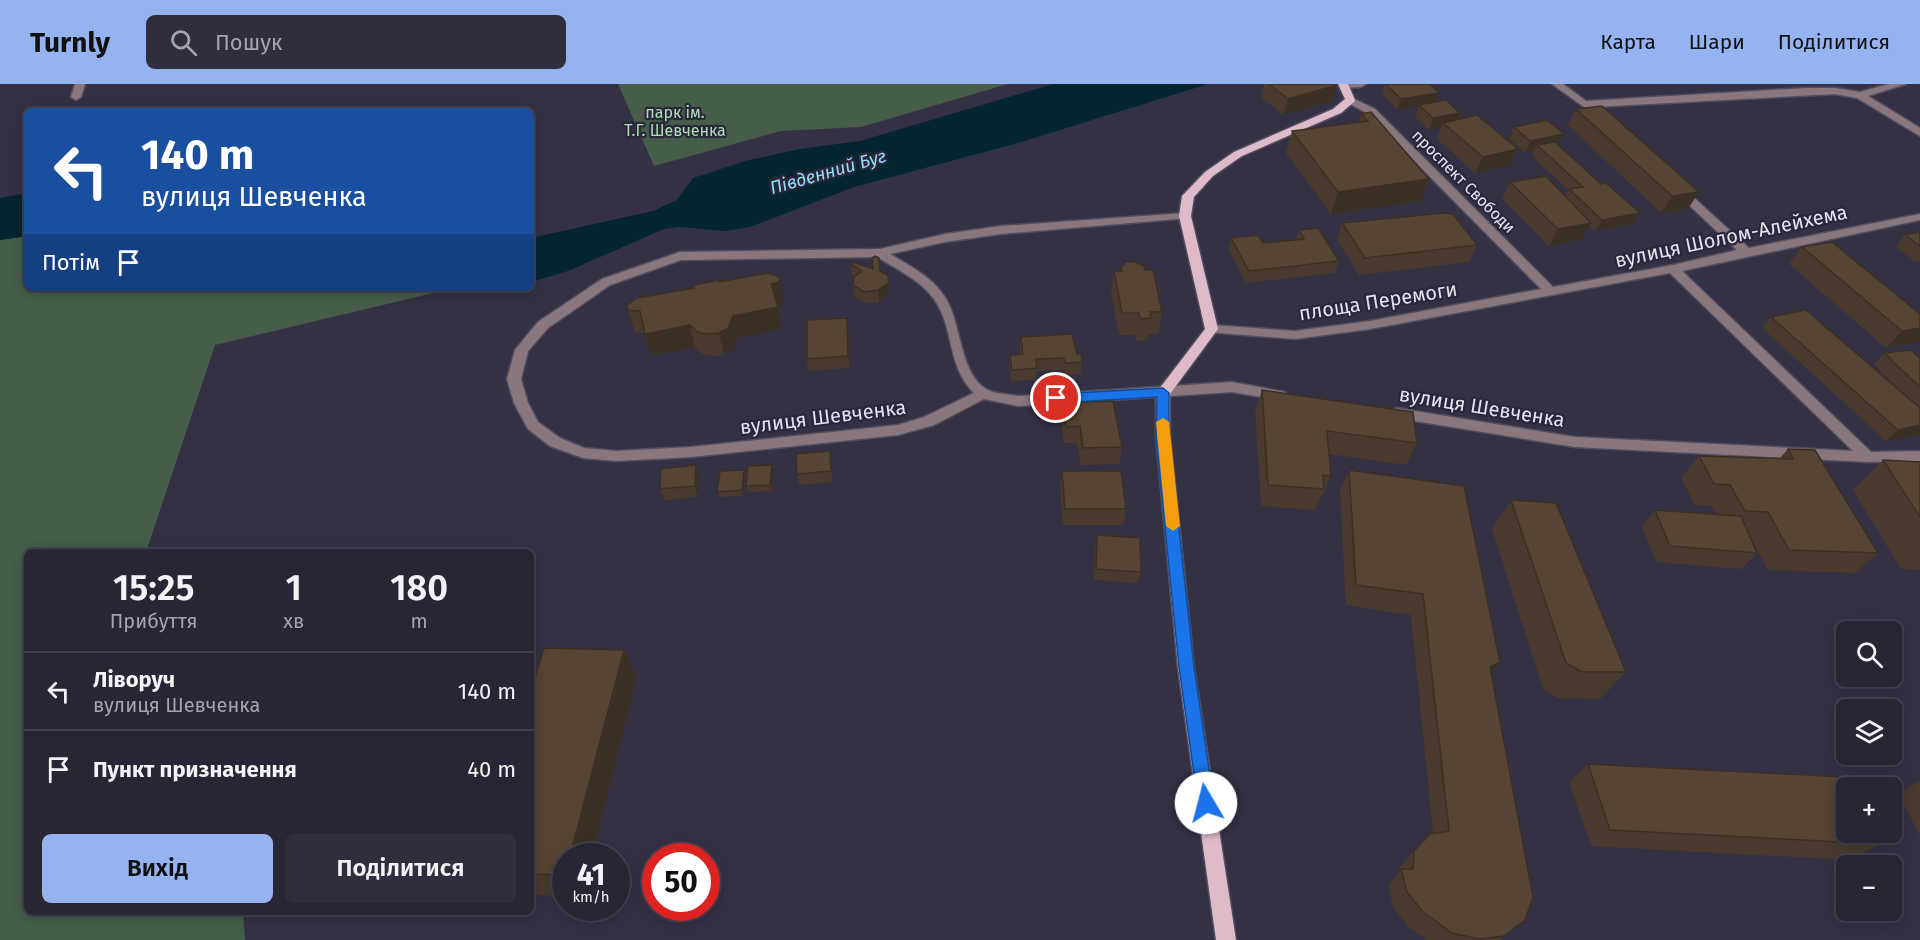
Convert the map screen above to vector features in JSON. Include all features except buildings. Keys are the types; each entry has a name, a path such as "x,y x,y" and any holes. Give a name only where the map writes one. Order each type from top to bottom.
{"main road":[{"path":"1226,940 1186,667 1162,437 1163,393 1212,329 1185,216 1188,196 1209,174 1238,154 1336,111 1346,90"}],"street":[{"path":"76,97 80,84"},
{"path":"1346,90 1360,84"},
{"path":"1557,84 1585,104 1602,120"},
{"path":"1860,95 1901,84"},
{"path":"1585,104 1804,88 1860,95 1920,133"},
{"name":"проспект Свободи","path":"1346,90 1371,111 1550,291"},
{"path":"1670,182 1746,252"},
{"name":"вулиця Шевченка","path":"983,394 930,421 898,430 691,452 616,456 583,453 555,442 533,425 521,403 514,379 522,350 543,325 606,282 680,256 880,253 945,238 1001,230 1185,216"},
{"name":"вулиця Шолом-Алейхема","path":"1550,291 1672,269 1920,217"},
{"path":"880,253 928,285 944,305 961,368 969,382 983,394 1018,401 1232,387 1290,396"},
{"path":"1672,269 1868,457"},
{"name":"площа Перемоги","path":"1212,329 1295,335 1370,325 1550,291"},
{"name":"вулиця Шевченка","path":"1382,411 1575,442 1868,457 1920,456"}],"green space":[{"name":"парк ім. Т.Г. Шевченка","path":"618,84 1008,84 861,127 781,131 654,166"},
{"path":"24,236 24,291 441,291 215,345 147,549 24,549 24,915 243,915 245,940 0,940 0,240"}],"water":[{"name":"Південний Буг","path":"1053,84 1208,84 1018,143 854,187 750,227 725,231 678,227 664,229 568,271 534,281 534,237 653,211 677,200 693,178 745,161 800,149 860,141"},
{"path":"24,194 24,236 0,240 0,198"}],"slow traffic":[{"path":"1163,422 1162,437 1173,526"}],"route":[{"path":"1056,398 1163,393 1162,437 1186,667 1206,803"}]}
